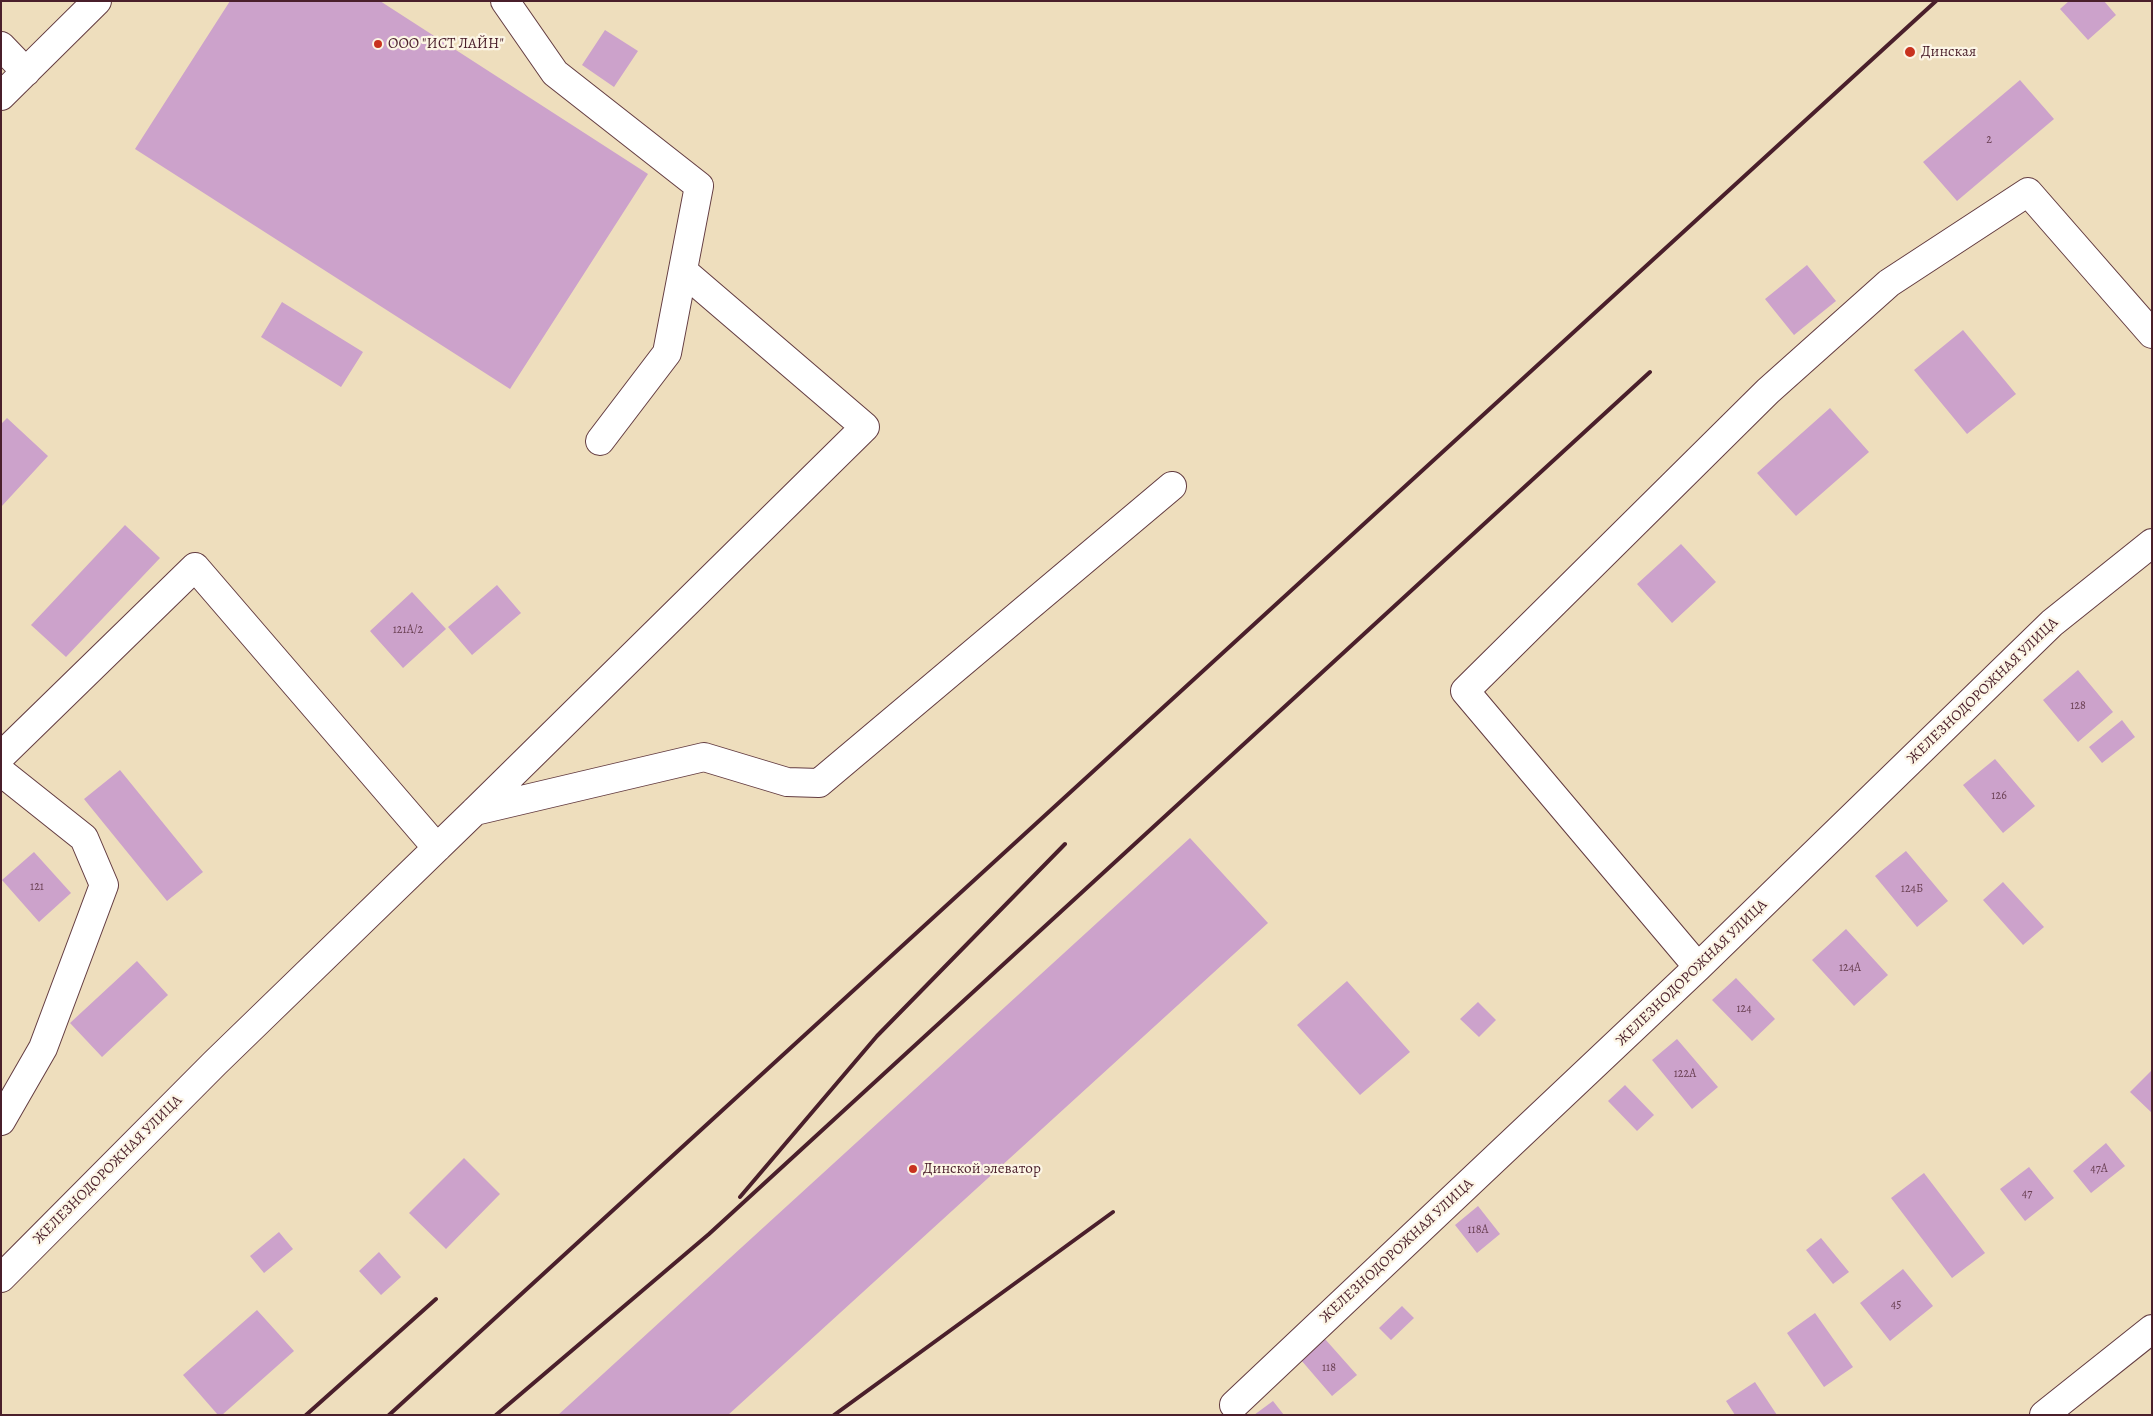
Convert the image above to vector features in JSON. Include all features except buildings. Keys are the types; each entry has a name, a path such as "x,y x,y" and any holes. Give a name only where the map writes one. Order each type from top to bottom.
{"street":[{"path":"1,96 97,1"},
{"path":"505,1 555,73 699,186 667,353 600,441"},
{"path":"1,46 26,72"},
{"path":"1698,967 1465,691 1775,384 1889,283 2028,192 2152,334"},
{"name":"ЖЕЛЕЗНОДОРОЖНАЯ УЛИЦА","path":"1,1278 215,1063 475,811 865,427 683,270"},
{"path":"475,811 704,757 787,782 819,783 1172,486"},
{"name":"ЖЕЛЕЗНОДОРОЖНАЯ УЛИЦА","path":"1234,1405 1698,967 2052,623 2152,543"},
{"path":"1,756 195,567 437,848"},
{"path":"1,772 84,838 104,885 43,1048 1,1120"},
{"path":"2044,1415 2152,1329"}],"railway":[{"path":"389,1415 1936,1"},
{"path":"496,1415 709,1234 1650,372"},
{"path":"740,1197 877,1036 1065,844"},
{"path":"834,1415 1113,1212"},
{"path":"306,1415 436,1299"}],"place":[{"name":"ООО \"ИСТ ЛАЙН\"","path":"378,44"},
{"name":"Динская","path":"1910,52"},
{"name":"Динской элеватор","path":"913,1169"}]}
